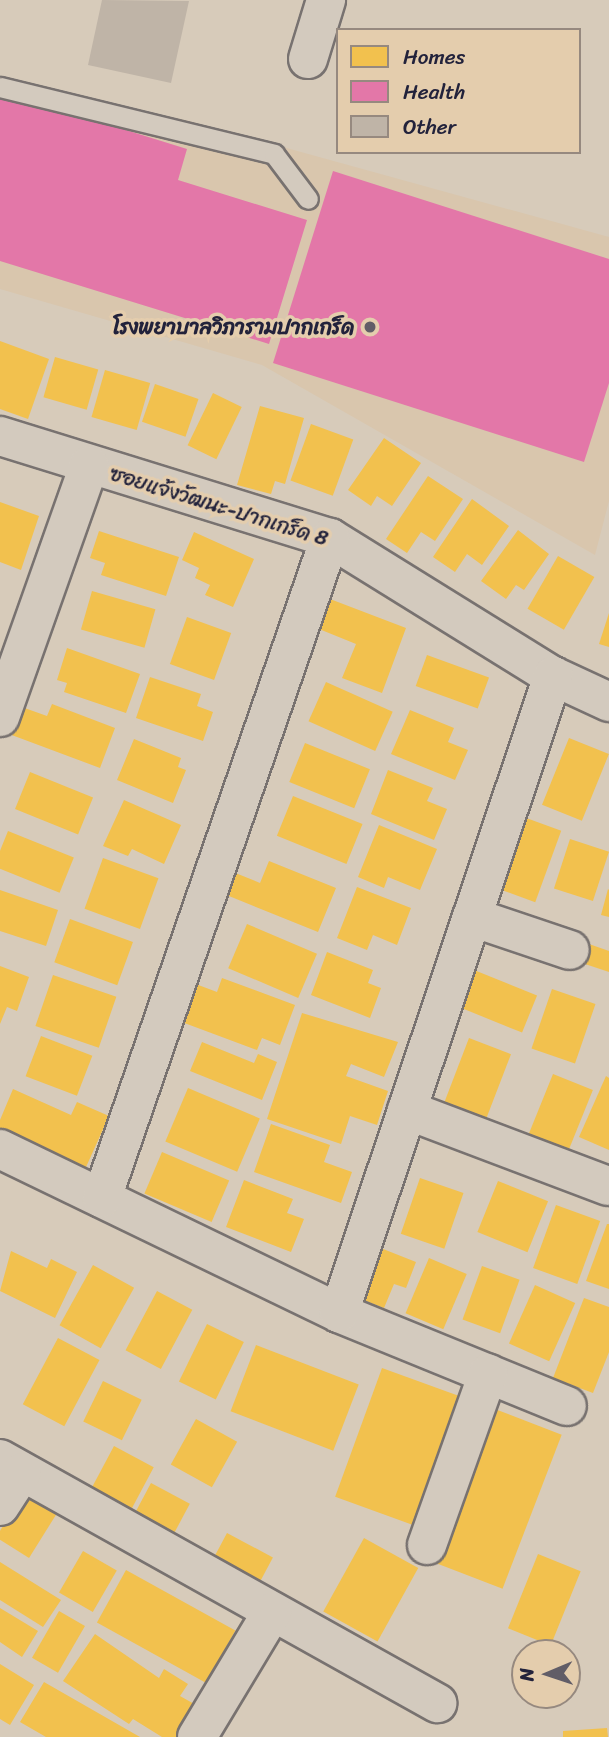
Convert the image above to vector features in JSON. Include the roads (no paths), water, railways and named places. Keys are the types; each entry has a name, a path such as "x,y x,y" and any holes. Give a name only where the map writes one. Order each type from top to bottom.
{"street":[{"path":"308,59 327,0"},
{"name":"ซอยแจ้งวัฒนะ-ปากเกร็ด 8","path":"0,436 330,538 553,676 609,702"},
{"path":"0,717 89,465"},
{"path":"102,1198 330,538"},
{"path":"339,1313 553,676"},
{"path":"472,917 570,950"},
{"path":"407,1110 608,1186"},
{"path":"0,1149 339,1313 567,1406"},
{"path":"426,1545 488,1374"},
{"path":"0,1506 11,1466 437,1703"},
{"path":"197,1737 272,1612"}],"lane":[{"path":"0,87 274,154 308,199"}],"place":[{"name":"โรงพยาบาลวิภารามปากเกร็ด","path":"370,327"}]}
